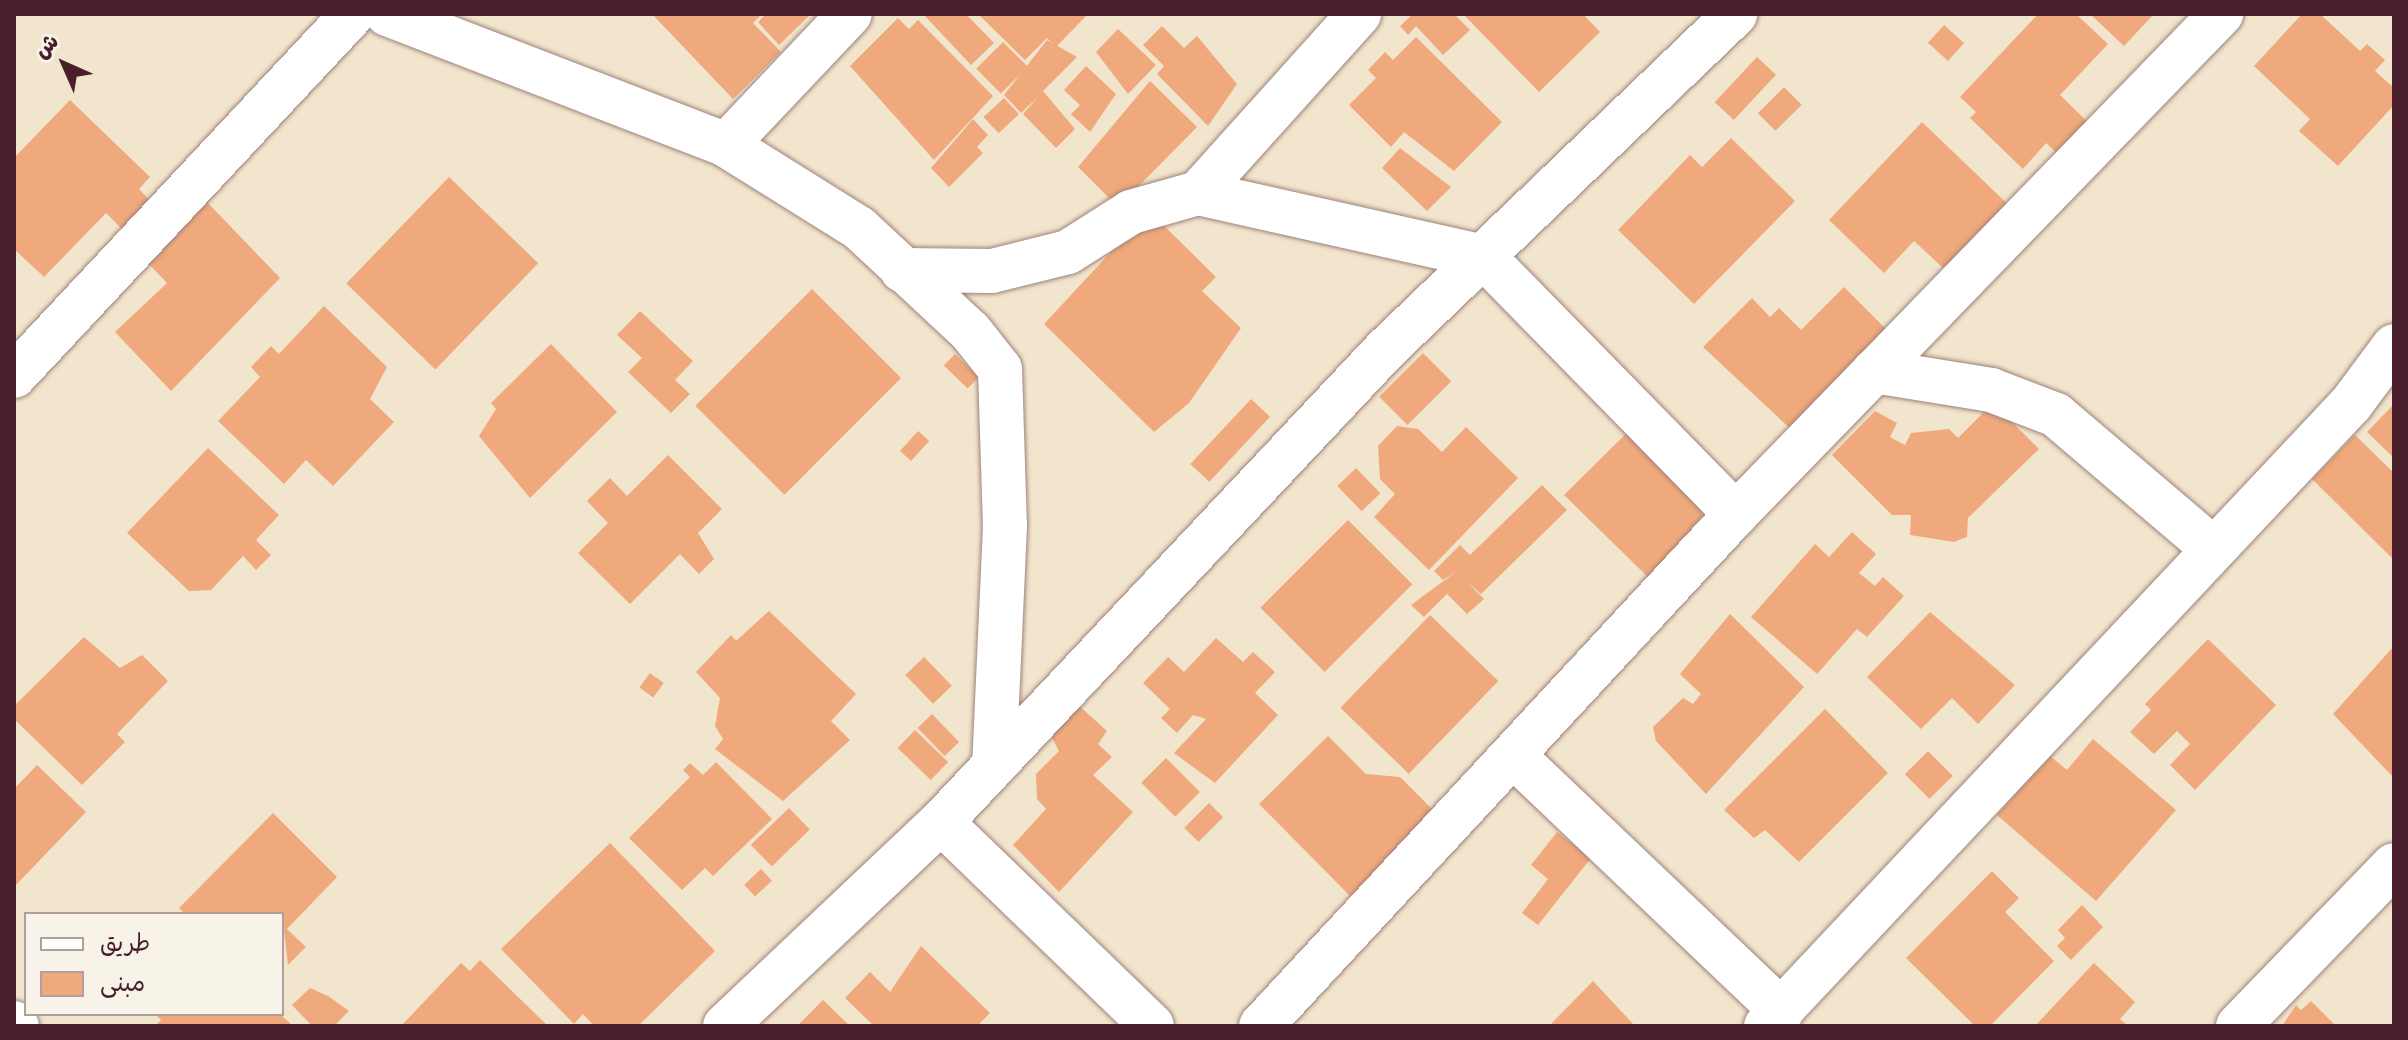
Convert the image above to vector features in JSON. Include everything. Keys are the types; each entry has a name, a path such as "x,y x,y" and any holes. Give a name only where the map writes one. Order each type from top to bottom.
{"street":[{"path":"14,376 353,14"},
{"path":"387,14 726,145 859,228 902,270 946,302 1000,369 1005,526 994,766"},
{"path":"726,145 850,14"},
{"path":"1198,193 1359,14"},
{"path":"725,1026 941,822 1386,349 1735,14"},
{"path":"1261,1026 1516,758 1736,514 2221,14"},
{"path":"902,270 992,271 1068,252 1131,212 1198,193 1484,257 1736,514"},
{"path":"1516,758 1774,1018 2212,548 2351,404 2394,346"},
{"path":"1874,371 1991,390 2056,415 2212,548"},
{"path":"941,822 1152,1026"},
{"path":"2238,1026 2394,865"}],"building":[{"path":"652,14 762,14 753,23 781,52 733,99"},
{"path":"766,14 811,14 779,45 758,22"},
{"path":"923,14 966,14 994,43 971,65"},
{"path":"978,14 1088,14 1056,47 1047,38 1025,60"},
{"path":"1413,14 1454,14 1470,30 1443,55 1416,26 1408,35 1400,26"},
{"path":"1463,14 1583,14 1600,32 1539,92"},
{"path":"2038,14 2076,14 2108,44 2060,95 2093,127 2063,159 2046,143 2023,169 1970,118 1976,112 1960,97"},
{"path":"2090,14 2154,14 2124,46"},
{"path":"2302,14 2320,14 2360,51 2367,44 2385,60 2375,71 2394,88 2394,105 2338,166 2299,131 2310,119 2254,66"},
{"path":"898,18 909,29 918,20 993,96 934,160 850,66"},
{"path":"1944,25 1964,43 1948,61 1928,43"},
{"path":"1162,26 1184,48 1197,36 1237,84 1208,126 1157,74 1164,66 1143,45"},
{"path":"1118,29 1156,65 1128,94 1096,52"},
{"path":"1416,37 1502,122 1454,171 1404,132 1391,147 1349,105 1376,78 1368,70 1385,52 1393,60"},
{"path":"1047,40 1077,57 1043,91 1075,129 1056,148 1023,114 1038,97 1021,113 1004,95"},
{"path":"1003,42 1028,67 1001,94 976,69"},
{"path":"1757,57 1776,75 1734,120 1715,102"},
{"path":"1086,66 1116,94 1090,132 1071,114 1080,105 1064,90"},
{"path":"1150,81 1197,127 1118,207 1078,167"},
{"path":"1784,87 1802,105 1776,131 1758,113"},
{"path":"1004,98 1019,114 999,133 984,117"},
{"path":"70,100 150,177 139,189 151,202 124,231 106,213 44,277 14,249 14,158"},
{"path":"973,119 988,135 977,147 983,153 949,187 931,168"},
{"path":"1922,122 2017,213 1955,279 1914,241 1884,273 1829,220"},
{"path":"1731,138 1795,201 1694,304 1618,230 1690,155 1702,167"},
{"path":"1400,148 1451,187 1427,211 1382,168"},
{"path":"449,177 538,263 435,370 346,283"},
{"path":"206,201 280,278 171,391 115,332 167,283 145,260"},
{"path":"1149,211 1216,277 1202,291 1241,328 1189,403 1154,432 1044,324"},
{"path":"1844,287 1895,338 1797,435 1703,347 1752,298 1770,317 1779,308 1801,330"},
{"path":"812,289 901,378 784,495 695,406"},
{"path":"324,306 387,367 370,399 394,422 333,486 306,460 284,484 218,421 260,377 251,367 271,346 279,354"},
{"path":"640,311 693,361 675,380 690,394 671,413 628,372 642,358 617,335"},
{"path":"551,344 617,412 530,498 479,436 496,409 491,403"},
{"path":"1423,353 1451,381 1407,425 1379,397"},
{"path":"955,354 979,377 968,388 944,366"},
{"path":"1251,399 1270,417 1209,482 1190,464"},
{"path":"1656,404 1703,516 1691,528 1699,536 1653,582 1564,495"},
{"path":"2394,404 2394,458 2367,432"},
{"path":"2000,410 2039,449 1968,518 1967,537 1954,542 1910,535 1911,515 1892,515 1832,455 1875,411 1897,423 1890,437 1905,445 1911,433 1949,429 1958,438 1985,411"},
{"path":"1397,426 1418,429 1442,452 1466,427 1518,478 1429,570 1374,517 1395,494 1380,479 1378,446"},
{"path":"918,431 929,441 911,461 900,451"},
{"path":"2355,435 2394,473 2394,560 2312,479"},
{"path":"208,448 279,515 256,540 271,555 256,570 243,556 211,590 189,591 127,533"},
{"path":"668,455 722,509 698,533 714,559 699,574 680,554 630,604 578,553 608,523 587,501 610,478 627,496"},
{"path":"1356,468 1380,493 1362,511 1337,486"},
{"path":"1542,485 1567,510 1481,594 1466,581 1484,599 1467,614 1447,594 1424,617 1411,605 1457,571 1443,580 1434,571 1460,545 1470,555"},
{"path":"1348,520 1412,584 1325,672 1260,608"},
{"path":"1852,532 1876,554 1859,573 1875,586 1883,577 1904,596 1867,637 1857,629 1817,674 1751,617 1815,544 1829,557"},
{"path":"769,611 856,694 831,721 850,740 783,801 715,749 723,739 715,726 720,698 696,672 731,635 736,641"},
{"path":"1930,612 2015,685 1978,724 1952,698 1921,729 1867,677"},
{"path":"1730,614 1804,687 1706,794 1656,741 1653,727 1683,698 1693,704 1701,694 1680,674"},
{"path":"1430,615 1498,681 1409,774 1340,708"},
{"path":"84,637 120,668 142,655 168,681 117,734 125,742 82,785 14,719 14,706"},
{"path":"1216,638 1243,662 1253,652 1275,672 1255,693 1278,715 1215,783 1174,753 1206,719 1193,715 1177,733 1161,718 1170,709 1143,683 1168,657 1184,672"},
{"path":"2208,639 2276,705 2195,790 2170,765 2190,744 2177,731 2154,754 2130,732 2151,710 2145,704"},
{"path":"2394,646 2394,778 2333,714"},
{"path":"924,657 952,686 933,704 905,675"},
{"path":"650,673 664,683 653,698 639,688"},
{"path":"1076,703 1107,731 1098,744 1112,757 1093,775 1133,812 1059,892 1013,845 1046,809 1037,799 1036,774 1059,751 1049,732"},
{"path":"1825,709 1888,773 1799,862 1765,830 1754,838 1724,810"},
{"path":"932,714 959,742 945,756 918,728"},
{"path":"915,730 948,762 931,780 898,748"},
{"path":"1328,736 1366,774 1400,777 1435,812 1350,896 1259,804"},
{"path":"2093,739 2176,810 2096,901 1997,815 2049,755 2067,770"},
{"path":"1928,751 1953,776 1929,799 1905,774"},
{"path":"1166,758 1200,792 1175,817 1141,783"},
{"path":"716,762 772,819 713,876 705,868 682,890 629,838 690,777 683,770 690,763 703,775"},
{"path":"37,765 86,812 14,887 14,789"},
{"path":"1209,803 1223,817 1198,842 1184,828"},
{"path":"789,808 810,830 772,866 751,845"},
{"path":"273,813 337,877 287,929 306,947 288,965 284,912 183,912 179,908"},
{"path":"1557,832 1591,858 1538,925 1522,913 1548,879 1531,865"},
{"path":"610,843 715,951 638,1026 594,1026 583,1014 574,1024 501,949"},
{"path":"761,869 772,881 755,896 744,885"},
{"path":"1992,871 2019,898 2005,912 2054,961 1990,1026 1975,1026 1906,958"},
{"path":"2082,905 2103,927 2071,960 2057,946 2065,938 2058,930"},
{"path":"921,946 990,1013 977,1026 874,1026 845,998 870,972 890,992"},
{"path":"480,960 548,1026 401,1026 461,963 470,971"},
{"path":"2094,963 2135,1002 2120,1019 2128,1026 2035,1026"},
{"path":"1593,981 1635,1026 1549,1026"},
{"path":"310,988 349,1011 334,1026 312,1026 292,1005"},
{"path":"823,1000 850,1026 797,1026"},
{"path":"2311,1001 2336,1026 2282,1026 2296,1005 2301,1010"},
{"path":"157,1016 282,1016 293,1026 155,1026 161,1020"}]}
